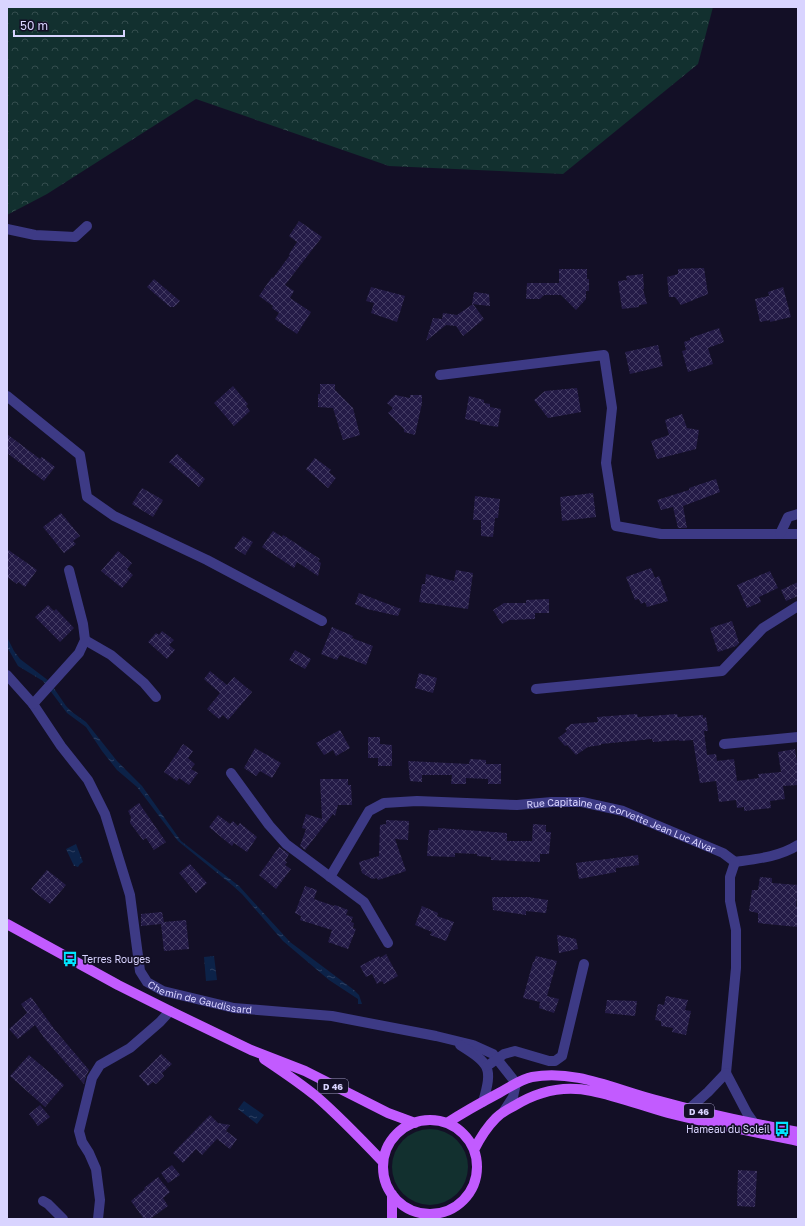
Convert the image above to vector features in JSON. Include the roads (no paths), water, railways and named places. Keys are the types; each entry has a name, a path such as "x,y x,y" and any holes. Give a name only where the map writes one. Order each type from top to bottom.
{"main road":[{"name":"D 46","path":"7,924 118,985 170,1011 251,1050 294,1066 388,1113 414,1123"},
{"name":"D 46","path":"251,1050 313,1094 354,1131 384,1162"},
{"name":"D 46","path":"447,1123 516,1083 530,1078 543,1076 576,1076 689,1109 798,1132"},
{"name":"D 46","path":"474,1150 486,1129 504,1111 540,1093 559,1089 577,1088 593,1091 708,1123 798,1141"},
{"path":"425,1120 436,1120 447,1123 464,1133 470,1141 477,1162 477,1175 473,1188 466,1198 456,1206 444,1212 429,1216 409,1209 400,1203 392,1194 386,1184 384,1162 387,1149 393,1138 403,1129 414,1123 425,1120"},
{"path":"392,1194 392,1219"}],"street":[{"path":"7,229 35,235 75,237 87,226"},
{"path":"440,375 604,355 612,408 606,463 616,526 661,534 798,534"},
{"path":"7,396 80,455 87,497 92,501 114,516 208,560 322,621"},
{"path":"780,534 788,517 798,514"},
{"path":"33,704 79,653 85,640 83,624 69,570"},
{"path":"536,689 722,671 763,628 798,606"},
{"path":"85,640 111,655 144,683 156,697"},
{"name":"Chemin de Gaudissard","path":"7,675 33,704 61,746 88,780 105,814 130,895 140,971 147,982 163,991 234,1008 332,1016 436,1036 473,1045 493,1054 516,1083"},
{"path":"724,744 798,737"},
{"path":"231,773 269,825 286,844 364,902 388,943"},
{"name":"Rue Capitaine de Corvette Jean Luc Alvar","path":"330,877 369,811 384,803 417,801 517,805 552,802 582,802 623,811 723,854 735,862"},
{"path":"754,1123 726,1073 736,968 736,930 730,902 730,877 735,862 788,852 798,846"},
{"path":"487,1066 504,1054 515,1051 549,1061 555,1061 562,1056 584,964"},
{"path":"106,1219 99,1214 100,1193 96,1169 82,1142 79,1131 92,1078 100,1065 130,1048 160,1022 170,1011"},
{"path":"453,1040 477,1056 487,1066 489,1077 483,1102"},
{"path":"689,1109 726,1073"},
{"path":"504,1111 512,1097 516,1083"},
{"path":"43,1201 53,1208 63,1219"}],"water":[{"path":"7,637 20,659 49,681 66,706 86,722 117,761 142,786 181,841 239,886 290,942 354,990 359,995 362,1004 358,1004 358,999 329,980 283,941 242,894 178,841 137,787 117,770 86,727 67,713 43,681 18,666 7,647"},
{"path":"76,844 83,862 78,867 74,866 66,849"},
{"path":"214,956 217,980 206,981 204,957"},
{"path":"244,1101 264,1115 257,1124 238,1109"}],"place":[{"name":"Terres Rouges","path":"70,959"},
{"name":"Hameau du Soleil","path":"782,1129"}]}
